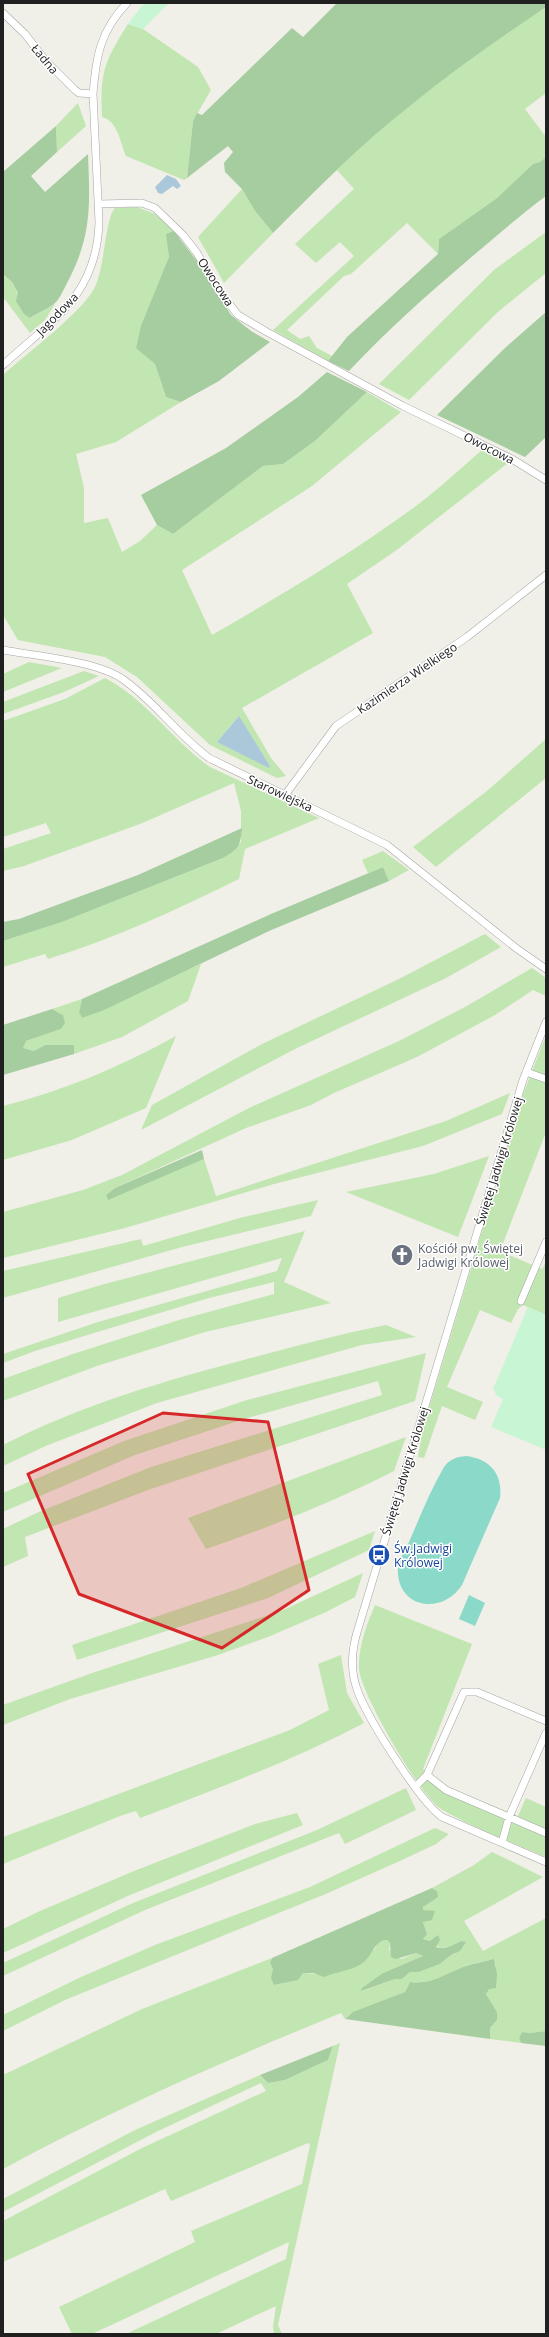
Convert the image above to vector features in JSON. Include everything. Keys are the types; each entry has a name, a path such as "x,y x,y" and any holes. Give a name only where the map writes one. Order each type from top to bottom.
{"street":[{"path":"98,204 93,94 98,51 114,18 127,3"},
{"name":"Ładna","path":"3,13 25,34 45,60 75,90 79,93 93,94"},
{"name":"Owocowa","path":"98,204 142,203 155,208 183,235 197,253 219,291 238,315 390,399 512,459 546,480"},
{"name":"Jagodowa","path":"3,365 66,309 85,282 94,257 98,236 98,204"},
{"name":"Kazimierza Wielkiego","path":"285,795 336,726 467,637 546,575"},
{"name":"Starowiejska","path":"3,650 111,672 136,690 185,738 209,758 387,845 510,944 546,969"},
{"name":"Świętej Jadwigi Królowej","path":"546,1022 526,1072 354,1644 353,1673 361,1702 415,1787 433,1811 442,1817 546,1862"},
{"path":"526,1072 546,1079"},
{"path":"521,1301 546,1242"},
{"path":"415,1787 427,1775 455,1707 464,1692 477,1692 546,1721"},
{"path":"502,1843 510,1817 546,1733"},
{"path":"427,1775 446,1790 546,1833"}],"highlighted area":[{"path":"163,1413 268,1422 309,1590 222,1648 79,1594 28,1474"}],"green space":[{"path":"144,3 169,3 143,29 128,24"},
{"path":"337,3 546,3 546,7 460,67 393,120 340,167 273,233 255,211 242,189 225,172 224,163 233,152 228,146 187,178 193,121 197,113 202,115 292,28 303,37"},
{"path":"546,7 546,93 525,109 546,137 546,157 540,162 533,164 497,198 439,239 438,254 407,223 351,274 344,276 287,330 300,339 309,336 317,348 332,356 328,361 273,330 354,256 340,242 316,263 295,244 354,189 337,170 411,104 491,44"},
{"path":"128,24 143,29 198,67 211,90 193,121 187,178 184,180 126,156 115,127 107,119 102,117 102,89 105,68 114,48"},
{"path":"78,103 86,126 57,152 56,126"},
{"path":"56,126 57,152 31,176 45,192 88,154 88,220 81,250 75,266 58,300 49,308 30,318 24,314 16,301 18,293 12,282 3,274 3,172"},
{"path":"546,157 546,196 526,211 422,300 392,327 349,371 328,361 347,337 438,254 439,239 497,198 533,164 540,162"},
{"path":"242,189 255,211 273,233 224,283 198,237"},
{"path":"137,207 155,214 174,231 167,235 169,257 136,347 155,364 166,397 181,402 116,442 76,454 84,488 84,523 108,518 122,552 140,541 157,525 173,534 263,466 283,464 315,441 367,392 401,412 312,486 182,570 212,635 292,588 370,539 428,497 482,450 508,463 398,549 347,584 373,633 242,708 271,758 286,776 277,778 210,745 137,677 105,657 18,640 3,615 3,375 65,322 87,299 94,289 101,269 109,222 115,208","holes":["238,717 270,766 269,767 217,742"]},
{"path":"174,231 197,261 231,315 251,331 270,342 219,381 181,402 166,397 155,364 136,348 141,326 169,257 166,234"},
{"path":"546,232 546,273 499,311 409,400 379,384 494,270"},
{"path":"3,274 12,282 30,318 55,304 45,320 30,333 3,297"},
{"path":"546,312 546,437 525,457 437,415 505,348"},
{"path":"327,372 367,392 315,441 283,464 263,466 173,534 157,525 141,495 226,448 298,397"},
{"path":"29,662 62,668 3,692 3,674"},
{"path":"84,671 99,676 64,692 3,714 3,702"},
{"path":"105,678 134,697 197,757 210,767 319,818 245,849 239,879 193,901 121,933 73,951 48,959 45,954 3,967 3,941 62,922 223,858 241,842 241,811 234,783 140,824 24,866 3,871 3,849 51,833 46,823 3,837 3,721 65,699"},
{"path":"546,739 546,778 436,867 413,847 487,791"},
{"path":"242,828 238,846 223,858 62,922 3,941 3,922 19,919 138,875"},
{"path":"383,851 409,870 389,881 383,867 368,873 362,860"},
{"path":"383,867 389,881 269,931 104,1010 82,1018 79,1012 82,999 271,914"},
{"path":"485,934 501,947 446,978 297,1048 141,1130 152,1105 262,1044 399,979"},
{"path":"201,964 188,1001 122,1037 74,1054 74,1045 45,1045 34,1051 22,1048 26,1041 61,1029 63,1015 52,1009 82,999 79,1012 82,1018"},
{"path":"532,968 546,978 546,996 533,990 495,1015 417,1057 334,1093 311,1105 246,1128 115,1188 106,1195 108,1199 204,1159 216,1196 446,1121 510,1093 502,1114 423,1146 274,1184 125,1228 3,1258 3,1212 83,1190 122,1175 249,1108 399,1041 465,1007"},
{"path":"52,1009 63,1015 65,1023 61,1029 26,1041 23,1048 34,1051 45,1045 74,1045 74,1054 3,1075 3,1025"},
{"path":"546,1035 546,1132 500,1251 542,1269 546,1262 546,1315 523,1305 518,1309 511,1323 480,1310 447,1387 483,1402 475,1420 442,1406 424,1458 418,1457 423,1428 524,1092"},
{"path":"176,1036 146,1108 72,1140 3,1160 3,1106 48,1093 92,1077 134,1058"},
{"path":"202,1150 204,1159 108,1200 106,1195 115,1188"},
{"path":"489,1156 458,1237 346,1192 434,1174"},
{"path":"318,1200 311,1216 182,1247 3,1298 3,1271 141,1239 143,1246 240,1218"},
{"path":"305,1231 284,1282 331,1303 205,1332 97,1366 3,1401 3,1379 73,1354 179,1320 274,1294 274,1282 209,1298 35,1351 3,1363 3,1354 98,1322 277,1271 282,1258 58,1322 58,1298 101,1285"},
{"path":"528,1307 546,1315 546,1450 491,1427 503,1399 497,1396 493,1389"},
{"path":"386,1325 416,1337 362,1345 157,1403 48,1445 3,1466 3,1445 94,1406 219,1366 318,1340"},
{"path":"426,1353 415,1401 148,1490 25,1537 28,1556 3,1567 3,1529 41,1511 151,1467 382,1395 378,1381 244,1419 135,1455 3,1512 3,1493 124,1441 247,1400"},
{"path":"406,1437 394,1471 325,1504 254,1532 206,1549 188,1518"},
{"path":"375,1531 369,1550 268,1598 77,1660 72,1645 241,1588"},
{"path":"363,1573 355,1597 326,1612 268,1637 218,1655 70,1699 3,1725 3,1705 95,1672 281,1611"},
{"path":"375,1605 472,1644 423,1769 448,1787 518,1816 526,1798 546,1807 546,1857 479,1829 441,1809 432,1800 406,1766 380,1721 362,1682 359,1669 360,1652 366,1628"},
{"path":"341,1655 347,1693 364,1723 309,1750 225,1785 140,1818 136,1811 120,1816 3,1864 3,1837 290,1730 329,1710 318,1664"},
{"path":"406,1788 416,1810 345,1844 339,1833 145,1910 3,1976 3,1963 133,1903 317,1830"},
{"path":"297,1813 303,1825 130,1895 3,1953 3,1929 40,1911 134,1871 255,1824"},
{"path":"435,1828 449,1834 436,1844 328,1893 65,2000 3,2031 3,2015 81,1977 155,1945 310,1887"},
{"path":"492,1852 543,1877 464,1921 483,1951 546,1918 546,2031 530,2033 522,2032 519,2038 521,2043 490,2039 490,2028 497,2020 497,2012 486,1994 496,1966 494,1960 474,1963 425,1982 410,1982 405,1992 349,2015 345,2019 341,2013 212,2067 86,2126 3,2169 3,2075 142,2009 272,1958 270,1963 273,1969 274,1985 297,1980 303,1973 320,1975 331,1974 375,1949 379,1942 385,1940 390,1943 389,1950 401,1959 416,1953 423,1956 383,1973 362,1991 395,1979 402,1979 410,1972 419,1972 440,1964 451,1955 455,1954 461,1941 451,1946 440,1948 430,1941 423,1939 427,1934 423,1922 435,1912 423,1910 423,1907 437,1891 432,1888 474,1865"},
{"path":"432,1888 437,1891 438,1897 423,1907 423,1910 435,1911 432,1920 423,1922 427,1934 423,1939 430,1941 438,1935 440,1940 436,1947 439,1948 449,1947 461,1941 466,1942 460,1951 451,1955 440,1964 419,1972 410,1972 402,1979 395,1979 361,1991 362,1988 383,1973 423,1956 416,1953 396,1959 391,1957 390,1943 387,1940 380,1942 365,1961 351,1969 324,1977 313,1973 303,1973 298,1980 274,1985 271,1978 273,1969 270,1963 272,1958"},
{"path":"494,1959 497,1974 496,1988 489,1989 486,1994 497,2012 497,2020 490,2028 490,2039 345,2019 353,2012 405,1992 410,1982 425,1982 467,1966"},
{"path":"546,2031 546,2046 521,2043 519,2038 522,2032 530,2033"},
{"path":"340,2043 278,2325 282,2334 274,2334 273,2327 276,2306 216,2334 126,2334 286,2259 289,2242 92,2334 72,2334 59,2307 195,2242 191,2231 302,2184 310,2145 308,2143 171,2201 165,2189 3,2262 3,2221 142,2148 266,2091 261,2083 156,2132 3,2212 3,2199 135,2130 260,2075 268,2083 285,2080 328,2060 333,2046"},
{"path":"333,2046 328,2060 285,2080 268,2083 260,2075"}],"shaded area":[{"path":"167,175 176,179 181,186 177,189 173,186 162,194 158,193 155,187"},
{"path":"239,716 270,766 269,768 217,742"},
{"path":"466,1456 482,1460 493,1469 499,1482 500,1498 462,1585 453,1595 443,1601 432,1604 421,1603 411,1599 404,1591 399,1581 398,1567 401,1557 444,1467 454,1459"},
{"path":"469,1595 485,1603 475,1626 459,1619"}],"place":[{"name":"Kościół pw. Świętej Jadwigi Królowej","path":"402,1255"},
{"name":"Św.Jadwigi Królowej","path":"379,1555"}]}
